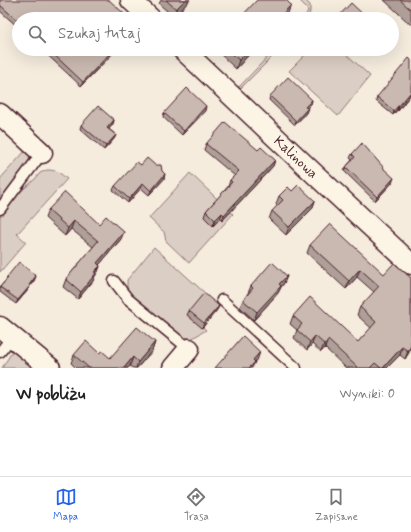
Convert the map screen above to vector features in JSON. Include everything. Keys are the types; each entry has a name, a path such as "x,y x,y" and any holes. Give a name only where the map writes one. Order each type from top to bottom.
{"street":[{"path":"131,0 144,12"},
{"name":"Kalinowa","path":"189,56 411,264"},
{"path":"0,114 42,153"},
{"path":"4,339 50,368"},
{"path":"173,368 189,349"}],"lane":[{"path":"0,209 42,153"},
{"path":"114,281 128,299 189,349"},
{"path":"222,300 296,368"}],"shaded area":[{"path":"299,0 305,0 310,5 310,12 307,12 305,6"},
{"path":"268,56 273,56 236,92 233,90 240,86"},
{"path":"304,56 349,56 370,76 338,116 289,71"},
{"path":"26,150 30,154 29,161 0,201 0,179"},
{"path":"47,170 58,172 67,179 17,234 26,242 0,272 0,215 11,200 40,173"},
{"path":"190,173 233,214 189,263 166,241 164,232 149,218"},
{"path":"154,247 206,294 188,315 206,330 191,339 184,337 182,338 127,290 127,280"},
{"path":"15,347 35,361 29,368 2,368"}],"building":[{"path":"0,0 109,0 122,12 12,12 12,16 0,5"},
{"path":"166,0 185,0 176,9"},
{"path":"257,0 286,0 291,5 284,12 246,12"},
{"path":"400,0 411,0 411,10"},
{"path":"351,3 361,12 343,12"},
{"path":"55,56 107,56 83,82"},
{"path":"235,56 243,56 239,60"},
{"path":"409,58 411,60 411,92 394,111 377,97"},
{"path":"288,77 312,100 305,107 308,108 296,121 270,96"},
{"path":"187,88 206,106 184,131 164,113"},
{"path":"98,106 114,120 107,128 116,135 106,146 81,125"},
{"path":"225,122 258,150 261,147 275,160 224,215 222,213 215,220 206,211 232,182 230,180 239,171 206,144"},
{"path":"362,143 384,169 394,178 377,197 346,167 355,157 352,154"},
{"path":"147,158 155,165 161,165 162,171 165,174 151,191 143,183 129,199 115,186 137,162 141,165"},
{"path":"298,185 315,201 289,227 272,211 283,200 279,196 288,187 292,191"},
{"path":"65,192 99,224 106,216 124,232 97,263 100,266 94,272 96,273 81,292 66,279 98,241 74,221 68,228 48,210"},
{"path":"330,224 384,274 394,263 411,278 411,346 408,351 402,347 383,368 375,363 370,368 358,368 328,340 324,344 315,336 310,342 297,330 302,324 293,316 310,297 358,342 376,322 360,307 379,286 360,269 349,281 310,245"},
{"path":"19,262 36,276 18,300 0,287"},
{"path":"272,262 287,276 279,284 281,286 257,312 243,300 253,288 251,286"},
{"path":"204,293 219,306 204,323 189,311"},
{"path":"137,327 155,342 138,362 133,357 124,368 89,368 74,355 86,341 99,353 102,351 110,358"},
{"path":"243,336 260,352 253,360 255,362 249,368 215,368"}]}
